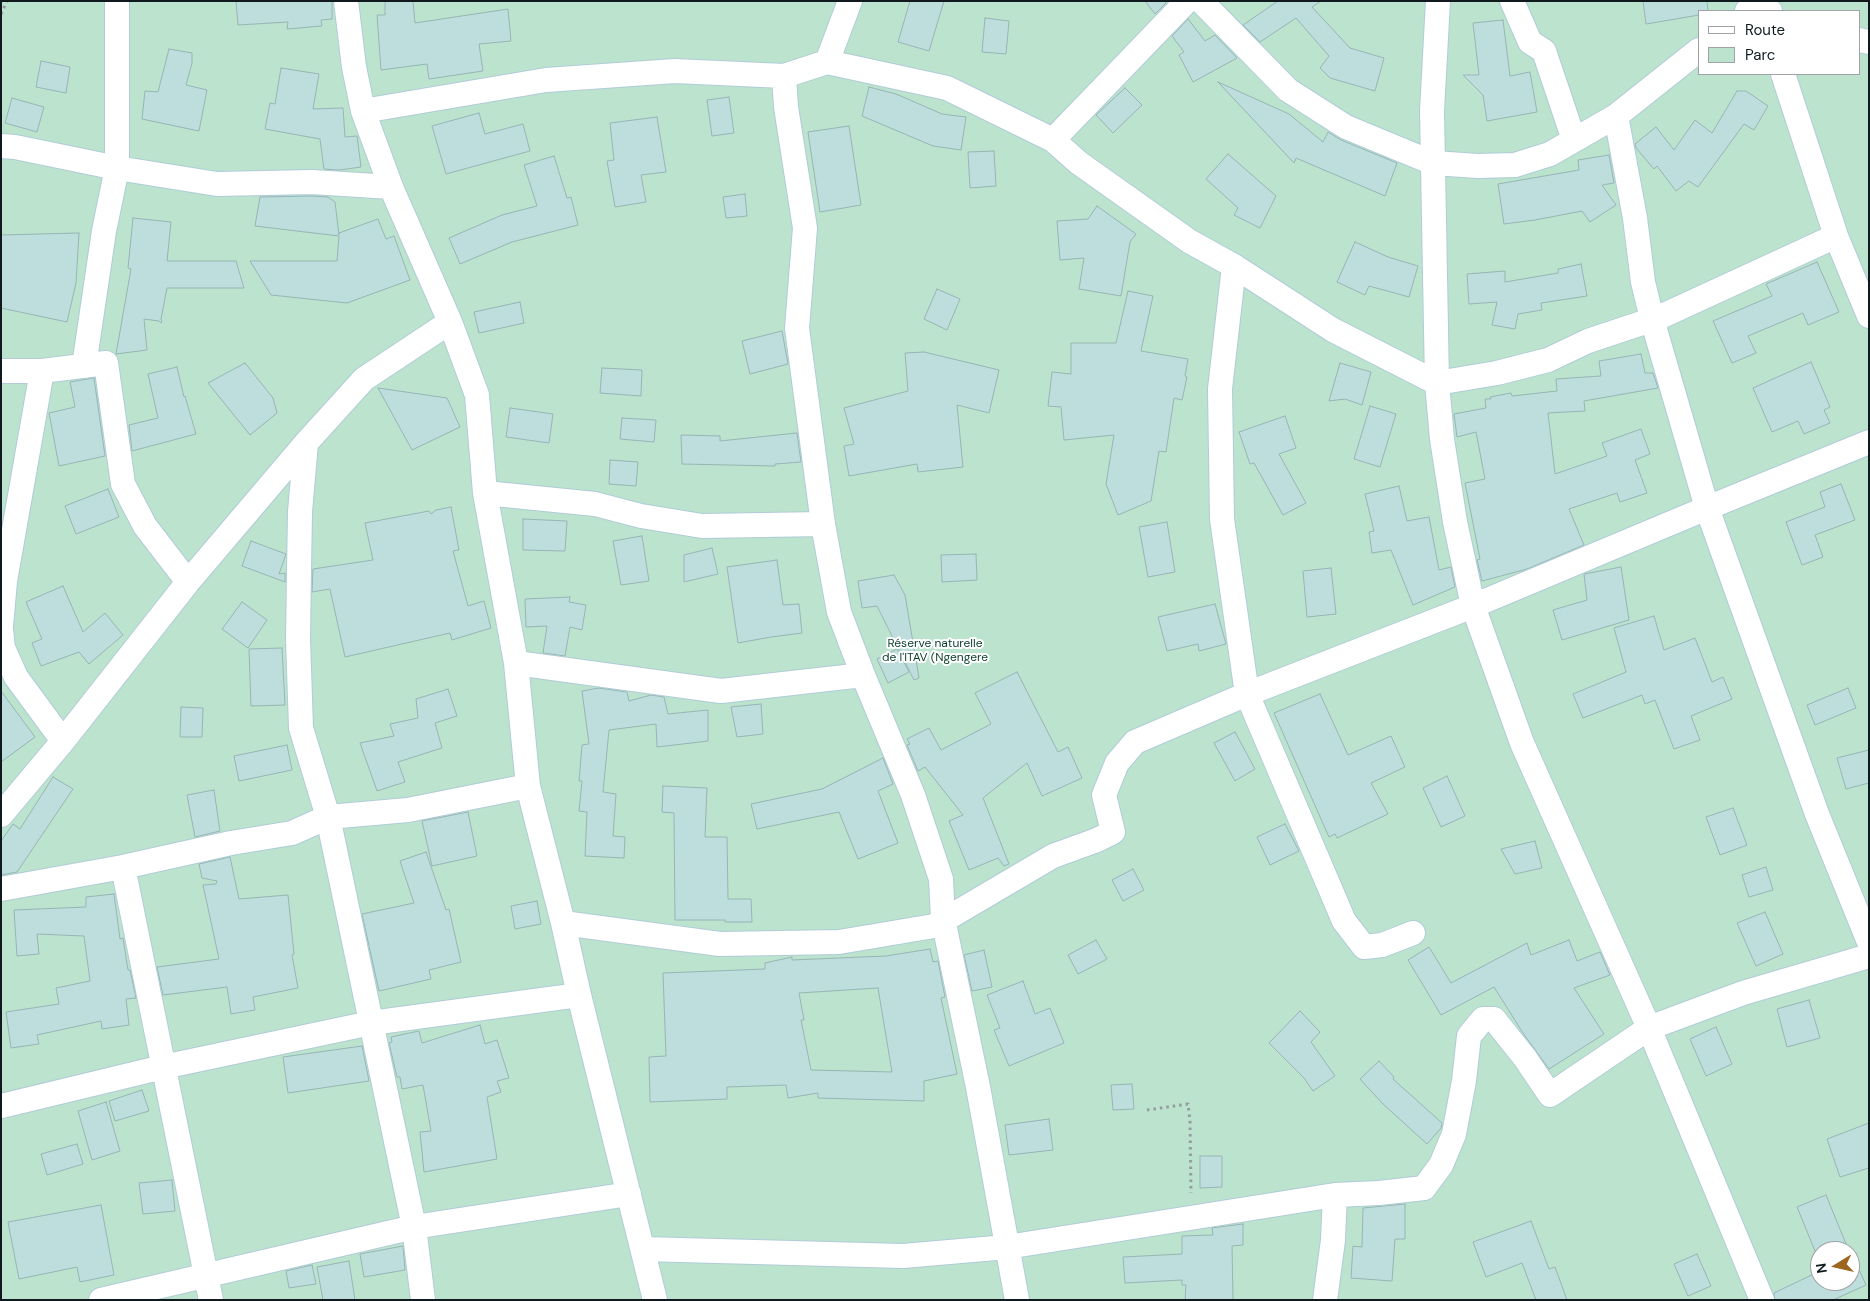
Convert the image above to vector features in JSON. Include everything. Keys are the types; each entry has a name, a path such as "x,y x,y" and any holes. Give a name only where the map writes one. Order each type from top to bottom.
{"street":[{"path":"84,366 104,231 117,168 117,1"},
{"path":"346,1 354,67 364,111 391,187 450,322 477,395 485,493 516,663 528,786 655,1300"},
{"path":"827,62 850,1"},
{"path":"1053,140 1187,1"},
{"path":"1201,1 1288,90 1346,127 1433,163 1478,166 1515,165 1550,154 1616,116 1698,51"},
{"path":"1438,1 1432,111 1437,383 1442,439 1454,512 1473,606 1522,743 1649,1028 1762,1300"},
{"path":"1512,1 1530,42 1544,51 1574,140"},
{"path":"1748,10 1759,1 1769,10"},
{"path":"364,111 546,80 675,71 784,76 827,62 947,88 1053,140 1078,163 1189,241 1234,266 1333,330 1437,383 1497,373 1548,360 1588,341 1652,319 1836,236"},
{"path":"1784,75 1836,236 1869,316"},
{"path":"784,76 786,107 806,228 797,328 823,524 839,612 913,795 941,879 943,919 978,1087 1017,1300"},
{"path":"1616,116 1636,218 1643,282 1707,508 1817,814 1866,929"},
{"path":"1,146 15,147 117,168 217,184 312,182 391,187"},
{"path":"1234,266 1220,389 1222,519 1247,694 1344,922 1364,947 1382,945 1413,933"},
{"path":"1,815 63,741 188,582 306,443 364,379 450,322"},
{"path":"1,371 42,371 106,363 123,484 146,526 188,582"},
{"path":"42,371 5,581 1,627 3,648 16,677 63,741"},
{"path":"563,923 720,944 839,942 934,926 1053,856 1113,832 1104,795 1117,763 1135,742 1247,694 1473,606 1869,442"},
{"path":"306,443 300,512 298,639 301,728 328,817 414,1228 423,1300"},
{"path":"485,493 596,504 641,516 702,526 823,524"},
{"path":"516,663 721,691 863,675"},
{"path":"1,889 123,867 231,843 292,833 328,817 408,810 528,786"},
{"path":"123,867 211,1300"},
{"path":"643,1249 903,1256 1007,1247 1335,1195 1380,1193 1424,1188 1441,1165 1454,1134 1464,1082 1469,1036 1483,1020 1494,1019 1525,1058 1550,1095 1649,1028 1743,993 1869,956"},
{"path":"1,1106 163,1067 371,1023 579,995"},
{"path":"101,1300 414,1228 629,1194"},
{"path":"1325,1300 1334,1240 1335,1195"}],"path":[{"path":"1,14 6,1"},
{"path":"1147,1110 1188,1104 1191,1185 1189,1218"}],"green space":[{"name":"Réserve naturelle de l'ITAV (Ngengere","path":"1,1 1869,1 1869,1300 1,1300"}],"building":[{"path":"236,1 332,1 332,19 321,20 322,26 287,29 288,22 238,25"},
{"path":"385,1 413,1 415,23 508,9 511,41 479,44 483,71 429,79 427,64 381,70 377,15 385,15"},
{"path":"910,1 944,1 929,51 898,42"},
{"path":"1145,1 1164,1 1166,3 1155,14"},
{"path":"1278,1 1321,1 1312,7 1350,48 1384,58 1375,91 1330,78 1320,68 1329,56 1296,18 1260,42 1243,25"},
{"path":"1643,1 1707,1 1708,10 1698,10 1698,15 1646,24"},
{"path":"985,18 1009,21 1006,54 982,52"},
{"path":"1188,19 1205,41 1215,35 1237,58 1193,82 1179,55 1184,52 1172,36"},
{"path":"1503,20 1510,76 1530,72 1537,112 1487,121 1483,95 1463,75 1479,75 1473,23"},
{"path":"169,49 192,53 192,63 186,85 207,90 199,131 142,119 145,91 158,92"},
{"path":"41,61 70,67 66,93 36,87"},
{"path":"281,68 319,74 313,109 343,108 345,137 357,136 361,167 340,170 324,169 320,139 265,129 270,103 275,104"},
{"path":"1218,82 1289,114 1323,142 1328,132 1341,140 1397,163 1385,196 1296,158 1294,163"},
{"path":"869,87 896,94 942,114 966,117 961,150 933,146 862,116"},
{"path":"1125,88 1142,105 1113,133 1096,115"},
{"path":"1737,91 1746,91 1768,106 1754,130 1744,124 1698,187 1689,181 1676,191 1657,166 1654,169 1636,148 1635,144 1656,127 1674,150 1695,120 1712,133"},
{"path":"729,97 734,133 712,136 707,100"},
{"path":"12,98 44,107 37,132 5,123"},
{"path":"479,113 485,134 523,124 530,151 446,174 432,126"},
{"path":"657,117 666,172 641,175 646,202 615,207 607,161 614,160 610,123"},
{"path":"849,126 861,205 820,212 808,132"},
{"path":"994,151 996,186 970,188 968,152"},
{"path":"1228,154 1276,196 1260,228 1234,215 1238,208 1206,179"},
{"path":"1609,155 1614,183 1602,185 1616,205 1590,222 1582,211 1504,224 1498,184 1579,170 1578,160"},
{"path":"554,156 567,198 571,197 578,225 512,242 460,264 449,238 502,215 537,206 524,165"},
{"path":"745,194 747,216 726,218 723,197"},
{"path":"260,197 328,197 335,202 339,235 339,233 378,219 386,239 394,236 410,280 347,303 271,295 250,261 337,261 339,236 255,226"},
{"path":"1097,206 1136,234 1130,242 1121,296 1079,289 1084,258 1060,260 1057,221 1088,219"},
{"path":"133,218 171,222 167,261 236,261 244,288 167,288 162,322 144,319 147,350 116,354 131,269 128,268"},
{"path":"79,233 76,283 67,322 1,308 1,235"},
{"path":"1355,242 1388,257 1418,266 1409,297 1369,286 1365,295 1337,282"},
{"path":"1817,262 1839,312 1808,325 1803,313 1748,336 1756,353 1732,363 1713,321 1772,296 1766,284"},
{"path":"1581,264 1587,296 1541,303 1542,310 1518,314 1515,329 1492,325 1497,302 1469,304 1467,274 1505,271 1505,282 1558,273 1558,269"},
{"path":"937,289 960,299 947,330 924,319"},
{"path":"1128,291 1153,296 1141,351 1188,359 1185,376 1187,377 1182,400 1174,398 1166,452 1159,451 1151,501 1118,515 1106,484 1114,435 1064,440 1061,407 1048,406 1052,372 1071,374 1071,343 1116,343"},
{"path":"520,302 524,323 479,333 474,312"},
{"path":"782,331 788,364 750,374 742,341"},
{"path":"924,352 999,370 989,413 957,405 963,467 918,472 917,464 849,476 844,446 854,444 844,408 908,391 905,353"},
{"path":"1641,354 1645,373 1653,373 1658,388 1584,401 1585,411 1548,413 1555,474 1607,456 1602,443 1641,429 1650,454 1635,460 1647,493 1620,502 1617,493 1569,509 1584,545 1527,569 1482,581 1477,560 1480,559 1465,483 1485,479 1476,432 1457,437 1454,414 1486,408 1485,399 1491,399 1490,397 1511,393 1512,396 1557,391 1556,379 1601,376 1599,361"},
{"path":"1811,362 1830,407 1824,410 1830,423 1804,434 1798,421 1772,432 1753,388"},
{"path":"245,363 273,398 277,413 250,435 208,383"},
{"path":"1340,363 1371,372 1362,405 1345,399 1329,401"},
{"path":"177,367 196,434 132,451 129,425 158,418 148,374"},
{"path":"602,368 642,370 641,396 600,393"},
{"path":"94,378 105,456 59,466 49,413 75,407 70,382"},
{"path":"378,388 447,398 460,427 412,450"},
{"path":"1370,406 1396,414 1380,467 1354,459"},
{"path":"510,408 553,414 549,443 506,437"},
{"path":"1285,416 1296,448 1279,454 1306,503 1283,515 1254,463 1250,464 1239,432"},
{"path":"622,418 656,420 654,442 620,439"},
{"path":"797,433 801,462 775,464 775,466 682,464 681,435 720,436 720,441"},
{"path":"610,460 638,462 636,486 609,484"},
{"path":"1841,484 1855,520 1815,535 1823,557 1802,565 1786,522 1825,507 1820,492"},
{"path":"1399,486 1407,521 1429,517 1439,570 1451,567 1455,587 1413,605 1391,550 1372,553 1369,532 1374,531 1365,494"},
{"path":"108,489 119,517 76,534 65,506"},
{"path":"451,507 459,550 453,551 468,606 484,601 491,628 452,640 450,633 345,657 330,589 312,592 313,569 373,560 365,523 429,511 431,514 436,510"},
{"path":"523,519 567,521 565,551 523,550"},
{"path":"1167,522 1175,572 1148,577 1139,527"},
{"path":"642,536 649,581 621,585 613,541"},
{"path":"251,541 286,554 279,574 285,573 285,582 242,566"},
{"path":"712,548 718,574 684,582 684,555"},
{"path":"976,554 977,580 942,582 941,555"},
{"path":"777,560 783,605 799,604 802,633 738,643 727,567"},
{"path":"1621,567 1629,620 1562,640 1553,610 1587,600 1584,574"},
{"path":"1331,568 1336,614 1307,617 1303,571"},
{"path":"894,575 905,595 919,678 914,680 877,606 862,608 858,581"},
{"path":"63,586 83,632 105,613 123,635 89,664 79,652 41,666 32,643 42,639 26,602"},
{"path":"570,597 569,602 586,605 582,630 570,627 565,656 543,653 547,626 526,627 525,599"},
{"path":"242,602 267,620 248,648 222,629"},
{"path":"1215,604 1226,644 1199,651 1198,644 1167,651 1158,617"},
{"path":"1654,616 1664,650 1695,638 1712,682 1723,677 1732,699 1691,716 1700,740 1674,749 1655,700 1645,704 1642,695 1583,718 1573,694 1626,672 1614,628"},
{"path":"282,648 285,705 251,706 249,649"},
{"path":"897,649 909,672 888,683 877,659"},
{"path":"1017,672 1058,752 1068,747 1082,778 1042,796 1027,763 983,798 1009,864 1004,866 998,858 969,870 949,821 963,815 925,767 918,771 907,745 910,744 907,739 929,728 941,750 991,724 975,693"},
{"path":"599,688 627,692 629,701 651,695 664,697 668,714 708,710 708,741 657,747 656,724 609,730 603,792 616,794 613,836 625,837 624,858 585,856 587,812 579,811 582,781 579,781 582,745 589,744 582,691"},
{"path":"1848,688 1856,708 1815,725 1807,705"},
{"path":"448,689 457,716 435,723 442,748 398,762 405,782 377,791 360,743 394,736 390,724 418,718 416,699"},
{"path":"1,691 35,737 1,762"},
{"path":"1320,694 1348,755 1391,736 1405,767 1371,783 1388,814 1337,838 1335,834 1329,837 1274,713"},
{"path":"761,704 763,734 737,737 731,707"},
{"path":"181,707 203,708 202,737 180,737"},
{"path":"1235,732 1255,769 1235,781 1214,743"},
{"path":"287,745 292,770 239,781 234,756"},
{"path":"1869,750 1869,783 1846,789 1837,758"},
{"path":"883,758 893,784 878,791 898,843 858,859 839,812 757,829 751,804 822,789"},
{"path":"1447,776 1465,816 1441,827 1423,788"},
{"path":"53,777 73,789 17,872 1,875 1,841 13,824 20,829"},
{"path":"663,786 707,788 705,837 727,837 728,899 751,899 752,922 675,920 674,813 662,812"},
{"path":"214,790 220,831 195,837 187,795"},
{"path":"1733,808 1747,845 1720,855 1706,817"},
{"path":"468,812 477,856 432,866 422,821"},
{"path":"1285,824 1299,851 1270,865 1257,837"},
{"path":"1535,841 1542,868 1515,874 1501,849"},
{"path":"426,852 446,910 449,909 461,962 429,970 431,979 379,991 362,914 414,903 400,861"},
{"path":"230,857 239,899 288,895 294,954 292,955 298,988 253,997 255,1010 231,1014 227,987 163,995 157,967 219,959 203,885 216,884 217,881 202,878 199,864"},
{"path":"1766,867 1773,890 1749,897 1742,875"},
{"path":"1133,869 1144,890 1123,901 1112,880"},
{"path":"114,894 120,939 123,938 128,970 130,970 136,998 126,999 129,1025 102,1029 101,1021 37,1035 39,1044 11,1048 6,1012 59,1004 56,988 90,981 84,936 37,934 39,954 17,956 14,910 86,907 86,897"},
{"path":"537,901 541,924 515,929 511,906"},
{"path":"1765,912 1783,954 1756,966 1737,923"},
{"path":"1096,940 1107,959 1078,974 1068,955"},
{"path":"1569,940 1577,961 1600,952 1610,975 1574,988 1604,1034 1549,1069 1523,1033 1494,987 1441,1015 1408,960 1429,947 1451,983 1527,943 1531,955"},
{"path":"930,949 933,962 938,961 945,997 941,998 957,1074 924,1081 924,1101 818,1098 818,1093 788,1098 786,1085 727,1087 727,1099 650,1102 649,1057 666,1056 663,973 765,969 765,963 792,957 792,960 886,956","holes":["878,988 892,1072 811,1070 801,1020 804,1020 799,993"]},
{"path":"984,950 992,987 972,991 964,955"},
{"path":"1023,981 1035,1014 1050,1008 1064,1043 1009,1066 994,1030 1000,1028 987,995"},
{"path":"1809,1000 1820,1038 1787,1047 1777,1009"},
{"path":"1300,1011 1320,1032 1311,1042 1335,1076 1313,1091 1304,1078 1269,1043"},
{"path":"480,1025 485,1044 497,1040 509,1078 497,1081 501,1092 487,1097 497,1159 424,1172 420,1132 431,1131 423,1085 402,1089 400,1077 397,1077 389,1043 392,1042 391,1037 419,1031 422,1043"},
{"path":"1716,1027 1732,1064 1706,1076 1690,1039"},
{"path":"362,1046 369,1081 288,1093 283,1057"},
{"path":"1379,1061 1394,1077 1393,1079 1442,1123 1441,1128 1427,1144 1382,1103 1360,1079"},
{"path":"1132,1084 1134,1109 1113,1110 1111,1085"},
{"path":"142,1090 149,1111 115,1121 109,1101"},
{"path":"106,1102 120,1151 92,1160 78,1111"},
{"path":"1049,1119 1053,1150 1009,1155 1005,1125"},
{"path":"1869,1123 1869,1168 1840,1177 1827,1139"},
{"path":"77,1144 83,1164 47,1175 41,1154"},
{"path":"1200,1156 1222,1156 1222,1187 1200,1188"},
{"path":"172,1180 175,1211 143,1214 139,1183"},
{"path":"1826,1195 1845,1241 1811,1241 1797,1207"},
{"path":"1405,1204 1405,1239 1395,1239 1392,1281 1351,1278 1353,1246 1362,1247 1363,1208"},
{"path":"101,1205 114,1275 80,1282 77,1267 19,1279 8,1222"},
{"path":"1531,1221 1549,1269 1555,1267 1567,1300 1536,1300 1522,1263 1486,1277 1473,1242"},
{"path":"1243,1224 1243,1245 1232,1246 1233,1300 1185,1300 1186,1285 1182,1285 1182,1280 1125,1283 1123,1257 1182,1254 1182,1236 1213,1235 1212,1228"},
{"path":"403,1246 405,1270 364,1277 360,1254"},
{"path":"1697,1254 1711,1286 1688,1296 1674,1264"},
{"path":"349,1261 355,1300 323,1300 317,1267"},
{"path":"312,1265 316,1284 289,1288 286,1271"},
{"path":"1860,1272 1866,1285 1860,1288"},
{"path":"1810,1276 1810,1291 1853,1291 1833,1300 1775,1300 1774,1293"}]}
